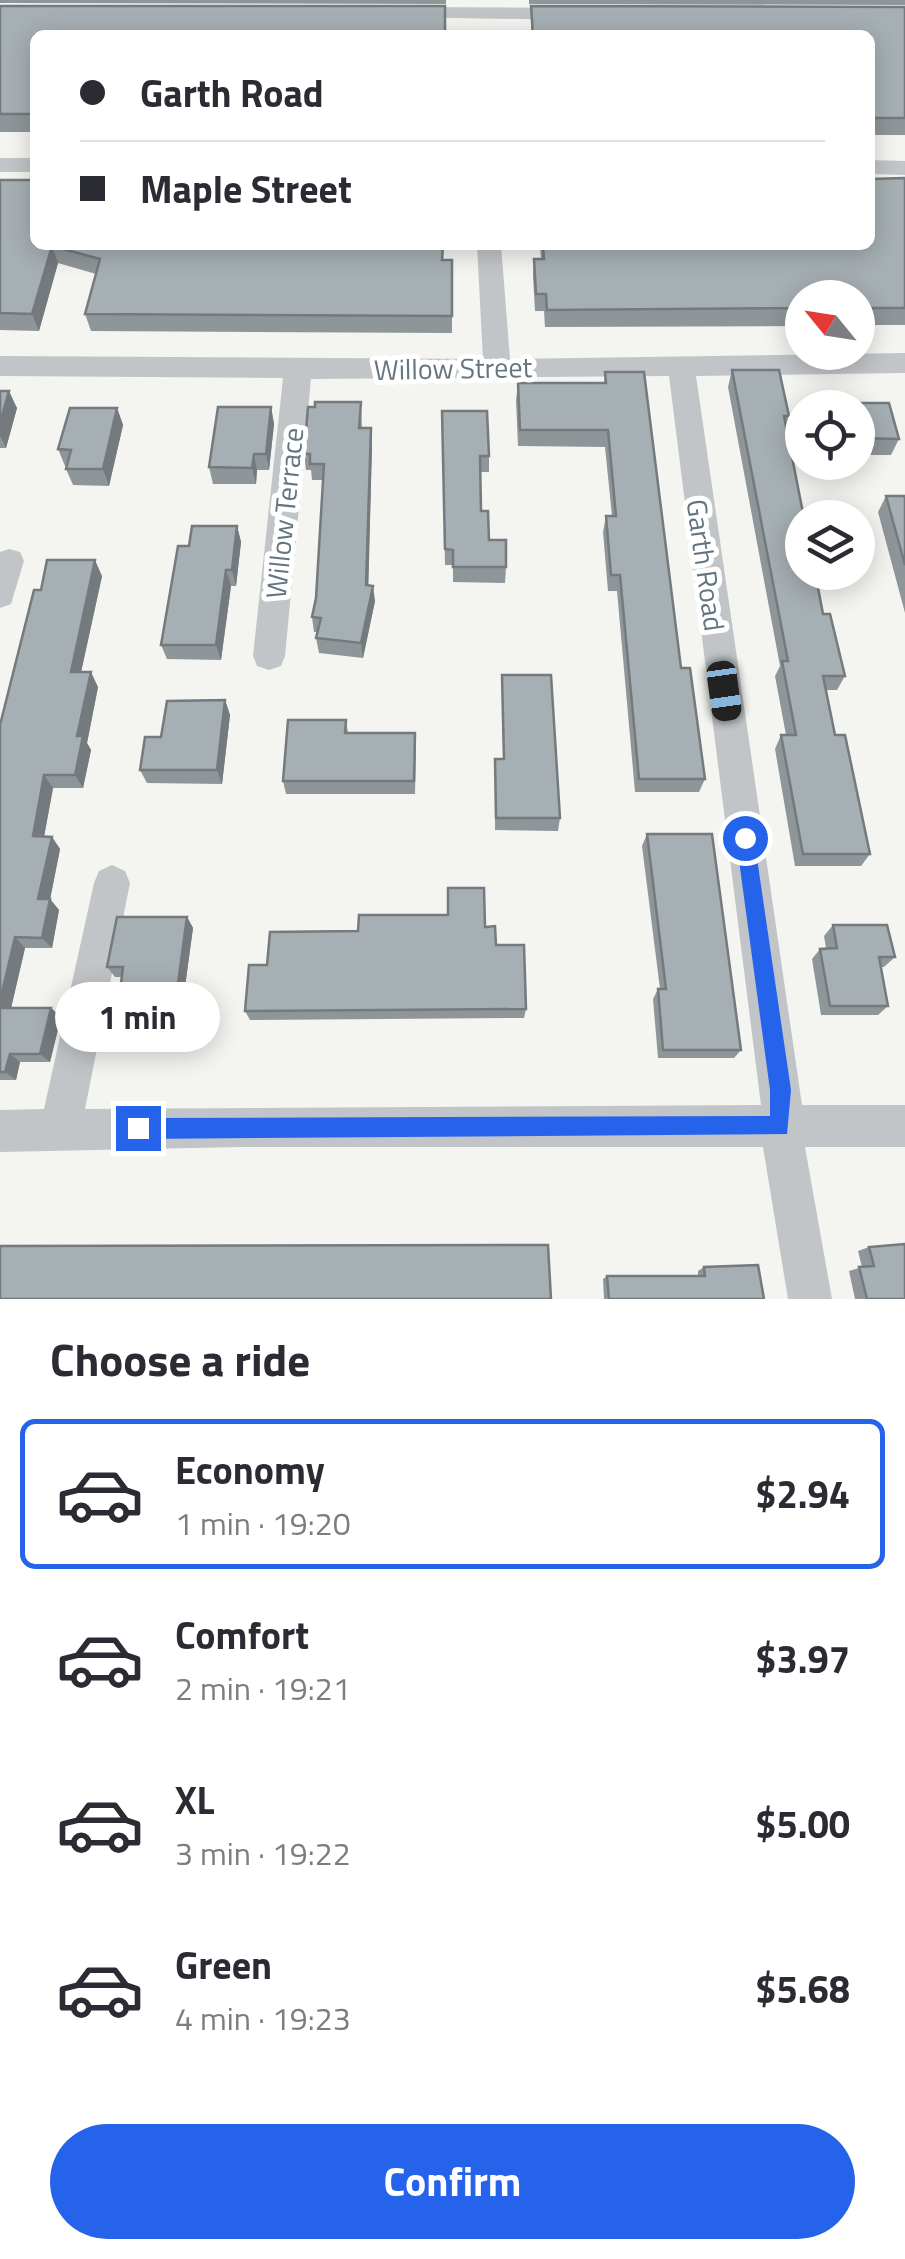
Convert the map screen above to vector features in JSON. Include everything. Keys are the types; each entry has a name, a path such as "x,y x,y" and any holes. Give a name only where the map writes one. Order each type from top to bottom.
{"street":[{"path":"375,12 480,16 598,14"},
{"path":"0,165 30,165"},
{"path":"875,167 905,168"},
{"path":"489,250 497,369"},
{"name":"Garth Road","path":"682,364 698,508 780,1090 780,1126 810,1299"},
{"name":"Willow Street","path":"0,366 497,369 905,364"},
{"name":"Willow Terrace","path":"269,656 298,369"},
{"path":"0,595 9,561"},
{"path":"60,1130 112,884"},
{"path":"0,1131 228,1126 905,1126"}],"building":[{"path":"0,6 445,6 445,30 30,30 30,114 0,114"},
{"path":"531,6 905,7 905,118 875,118 875,30 533,30"},
{"path":"905,178 905,308 875,308 875,280 785,280 785,308 547,310 546,294 536,294 534,259 544,259 543,250 875,250 875,179"},
{"path":"0,180 30,180 30,250 51,250 32,314 0,313"},
{"path":"67,250 443,250 442,260 452,260 452,316 85,314 100,259"},
{"path":"732,370 779,370 785,398 785,480 797,480 800,500 785,500 785,590 818,590 823,614 830,614 845,676 823,676 835,735 845,735 870,854 803,854 781,735 796,735 782,661 788,661"},
{"path":"605,372 644,372 681,668 690,668 705,779 639,779 620,575 611,575 606,516 616,516 608,430 520,430 518,383 606,383"},
{"path":"0,391 9,391 0,423"},
{"path":"315,402 361,402 359,428 371,428 366,585 373,586 361,643 316,638 321,618 312,617 324,464 310,464 310,454 304,454 308,407 315,407"},
{"path":"875,403 889,403 899,439 875,438"},
{"path":"218,407 271,407 266,454 254,454 252,468 209,467"},
{"path":"70,408 117,408 103,469 66,469 71,450 58,449"},
{"path":"442,411 487,411 489,456 480,456 481,511 488,511 489,540 506,540 506,567 453,567 453,550 445,549"},
{"path":"886,496 905,496 905,565"},
{"path":"192,526 237,526 232,570 226,570 216,645 161,645 178,546 189,546"},
{"path":"47,560 95,560 71,672 91,672 77,736 83,736 75,775 44,775 33,836 52,837 38,899 50,899 42,938 15,937 0,1001 0,725 34,590 41,590"},
{"path":"502,675 551,675 560,818 496,818 495,759 504,759"},
{"path":"225,700 217,770 140,770 145,737 161,737 167,701"},
{"path":"288,720 346,720 345,733 415,733 414,781 283,781"},
{"path":"647,834 712,834 741,1050 663,1050 658,989 666,989"},
{"path":"448,888 484,888 485,927 495,926 496,945 524,945 526,1009 245,1011 249,965 267,965 270,932 358,931 359,915 448,915"},
{"path":"117,917 187,917 177,991 120,992 123,967 107,967"},
{"path":"833,925 887,925 895,957 879,957 888,1006 830,1006 820,949 837,948"},
{"path":"0,1008 51,1008 40,1054 10,1054 5,1072 0,1072"},
{"path":"905,1244 905,1299 867,1299 859,1267 874,1266 869,1247"},
{"path":"548,1245 551,1299 0,1299 0,1246"},
{"path":"758,1265 764,1299 609,1299 607,1276 705,1276 704,1267"}],"route":[{"path":"138,1128 780,1126 780,1090 745,838"}]}
